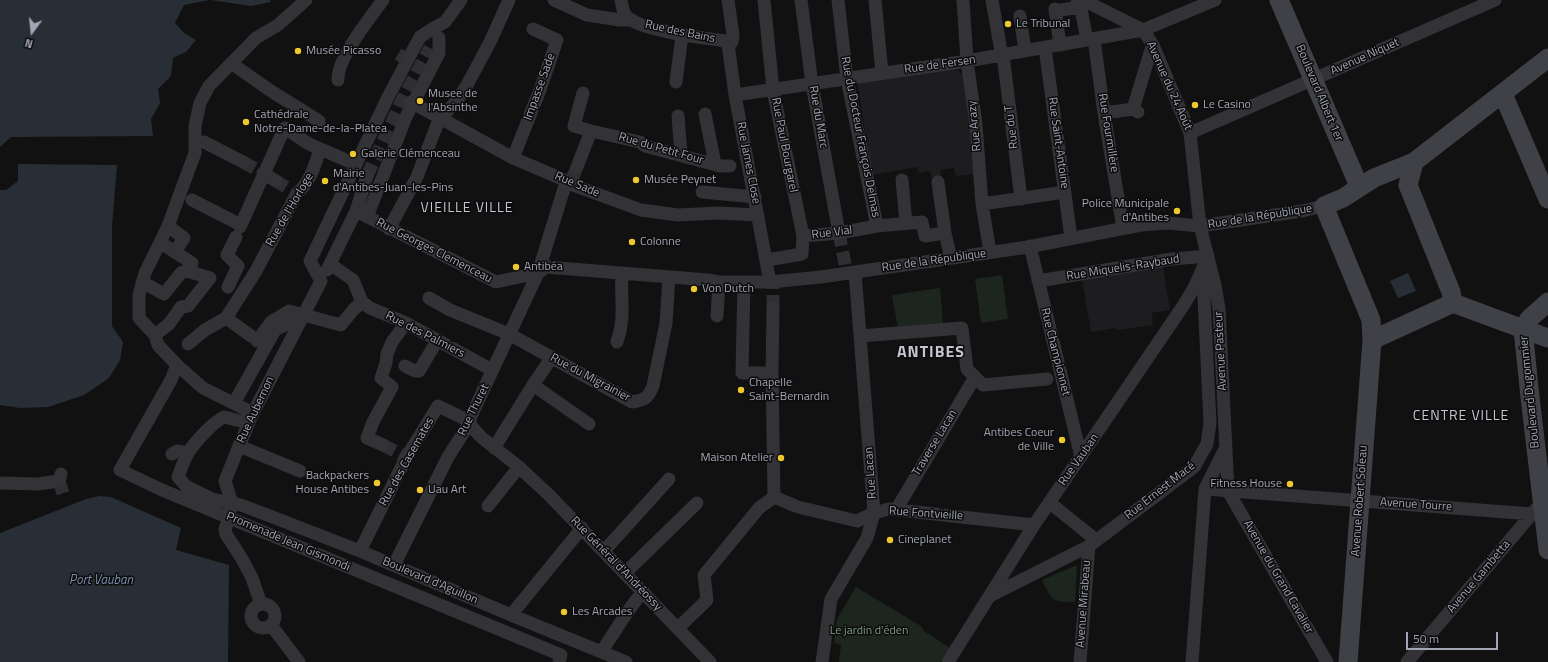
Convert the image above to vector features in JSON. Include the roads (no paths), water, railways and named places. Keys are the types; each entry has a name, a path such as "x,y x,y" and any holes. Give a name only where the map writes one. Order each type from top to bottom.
{"street":[{"path":"251,418 234,403 203,388 177,365 158,345 155,335 139,318 139,295 147,266 161,243 195,152 195,126 200,103 209,86 256,38 278,25 306,0"},
{"path":"338,80 338,72 356,38 383,0"},
{"path":"332,214 358,217 390,155 412,102 439,53 439,38 445,22 461,0"},
{"path":"389,229 416,177 441,118 458,99 467,85 490,42 509,0"},
{"path":"554,0 587,15 620,20 632,20"},
{"name":"Rue des Bains","path":"621,0 626,16 642,25 682,35 726,41 728,44"},
{"path":"728,0 733,35 732,42 728,44"},
{"name":"Rue Paul Bourgarel","path":"764,0 773,90 803,236 802,254 767,260"},
{"name":"Rue du Marc","path":"801,0 812,84 839,234"},
{"name":"Rue du Docteur François Delmas","path":"838,0 847,79 877,226"},
{"path":"875,0 882,73"},
{"name":"Rue Arazy","path":"963,0 968,61 976,124 982,204 990,252"},
{"name":"Rue du T","path":"992,0 1000,51 1003,55 1021,199"},
{"name":"Rue de Fersen","path":"735,95 968,61 1143,30 1215,0"},
{"name":"Boulevard Albert 1er","path":"1279,0 1359,186"},
{"name":"Avenue Niquet","path":"1190,132 1495,0"},
{"path":"1060,45 1055,10 1080,3"},
{"name":"Avenue du 24 Août","path":"1080,3 1143,30 1154,49 1190,132 1200,226 1206,260"},
{"name":"Rue Fourmillère","path":"1080,3 1091,39 1123,228"},
{"path":"1020,16 1025,51"},
{"path":"322,281 310,261 355,164 420,37 445,22"},
{"name":"Impasse Sade","path":"513,158 540,90 557,40 533,29"},
{"path":"676,82 682,35"},
{"path":"430,48 439,38"},
{"name":"Rue James Close","path":"728,44 735,95 772,284"},
{"name":"Rue Saint-Antoine","path":"1045,48 1071,238"},
{"path":"1104,113 1136,110 1151,50 1154,49"},
{"path":"1324,206 1343,198 1359,186 1374,178 1414,162 1548,58"},
{"path":"231,63 271,91 320,121 319,124"},
{"name":"Rue du Petit Four","path":"583,93 574,126 640,142 645,146 681,156 730,166"},
{"path":"1503,94 1548,198"},
{"name":"Rue Sade","path":"412,102 513,158 641,210 678,214 718,212 758,215"},
{"path":"705,114 715,164"},
{"path":"678,116 681,156"},
{"path":"227,286 238,266 227,255 285,128 309,144 355,164"},
{"path":"578,167 591,131"},
{"path":"204,142 242,162"},
{"name":"Rue de l'Horloge","path":"226,318 243,294 297,193 304,188 320,149"},
{"path":"1414,162 1408,185 1451,292 1453,303"},
{"path":"264,173 276,180"},
{"name":"Rue Aubernon","path":"231,506 226,481 239,446 251,418 330,264 358,217 367,176"},
{"path":"902,180 906,223"},
{"name":"Rue Thuret","path":"394,565 448,457 469,424 492,370 538,273 569,182"},
{"path":"938,182 951,258"},
{"path":"1359,186 1395,185 1412,196"},
{"path":"702,192 754,197"},
{"path":"982,204 1065,192"},
{"path":"192,200 239,230"},
{"name":"Rue de la République","path":"538,273 546,267 719,282 772,284 821,278 1030,246 1123,228 1147,221 1200,226 1302,211 1324,206"},
{"name":"Avenue Robert Soleau","path":"1324,206 1372,320 1372,340 1348,662"},
{"name":"Rue Georges Clemenceau","path":"358,217 389,229 496,282 538,273"},
{"name":"Rue Vial","path":"803,236 839,234 877,226 922,222 925,236 946,233"},
{"path":"168,226 184,238 175,252"},
{"path":"161,243 192,263 187,271"},
{"name":"Rue Championnet","path":"1030,246 1081,457"},
{"name":"Rue Miquelis-Raybaud","path":"1038,281 1172,259 1206,260"},
{"name":"Avenue Pasteur","path":"1206,260 1219,308 1228,491"},
{"name":"Rue Vauban","path":"948,662 1034,525 1183,306 1194,288 1206,260"},
{"name":"Rue Ernest Macé","path":"991,595 1093,543 1194,466 1207,444 1210,423 1204,298 1206,260"},
{"path":"188,344 205,330 226,318 254,338 271,322 289,311 341,325 362,302 353,280 330,264"},
{"path":"142,282 164,294 181,273 187,271 210,278 243,294"},
{"name":"Rue Lacan","path":"822,662 831,599 867,538 874,513 855,272"},
{"path":"616,342 622,328 622,273"},
{"name":"Rue du Migrainier","path":"429,298 450,310 509,334 632,402 649,396 653,386 666,323 669,277"},
{"path":"155,335 169,324 181,307 188,306 210,278"},
{"path":"717,316 719,282"},
{"path":"744,282 742,373 772,373"},
{"name":"Rue des Palmiers","path":"362,302 370,308 406,323 492,370"},
{"path":"1523,329 1529,319 1548,302"},
{"path":"1372,340 1453,303 1548,338"},
{"path":"678,628 707,600 704,575 758,508 774,497 772,373 773,308"},
{"path":"234,403 275,330 304,315"},
{"path":"383,445 368,438 373,422 392,387 381,378 386,363 387,354 392,342 406,323"},
{"path":"860,334 962,328 967,368 983,385 1047,379"},
{"name":"Boulevard Dugommier","path":"1523,329 1541,502 1548,550"},
{"path":"405,366 415,371 419,371 437,341"},
{"path":"494,448 552,357"},
{"name":"Promenade Jean Gismondi","path":"177,365 171,380 120,470 177,496 561,655 559,662"},
{"name":"Traverse Lacan","path":"896,510 975,377"},
{"path":"533,385 589,424"},
{"name":"Rue des Casemates","path":"360,551 405,457 438,406 465,419 469,424"},
{"path":"172,454 177,451 188,453 203,434 224,417 251,418"},
{"name":"Rue Général d'Andréossy","path":"469,424 481,437 519,467 550,495 710,662"},
{"path":"239,446 300,471"},
{"name":"Avenue Pasteur","path":"1192,662 1205,489 1226,447"},
{"name":"Boulevard d'Aguillon","path":"188,453 178,477 186,486 212,499 231,506 270,516 360,551 626,662"},
{"path":"488,506 519,467"},
{"path":"0,483 38,484 59,481 61,474"},
{"path":"604,551 669,479"},
{"path":"1205,489 1228,491"},
{"name":"Avenue Tourre","path":"1228,491 1360,501 1541,502"},
{"name":"Avenue du Grand Cavalier","path":"1228,491 1327,662"},
{"name":"Rue Fontvieille","path":"774,497 798,507 857,521 874,513 889,509 1034,525"},
{"name":"Avenue Gambetta","path":"1408,662 1541,502"},
{"path":"625,574 697,503"},
{"path":"1050,503 1093,543"},
{"path":"227,524 225,529 226,534 252,578 261,604"},
{"path":"511,615 582,528"},
{"name":"Avenue Mirabeau","path":"1080,662 1093,543"},
{"path":"602,651 643,591"},
{"path":"261,604 269,605 274,611 275,618 272,625 268,627 260,628 253,623 251,619 254,608 261,604"},
{"path":"272,625 299,662"}],"water":[{"path":"0,0 209,0 184,5 175,23 184,33 196,40 186,52 173,58 171,76 158,89 160,103 151,119 153,136 11,137 0,147"},
{"path":"211,0 270,0 271,2 251,6"},
{"path":"18,164 117,165 112,226 112,326 123,342 120,360 109,378 84,395 48,407 20,408 0,405 0,190 6,190 18,181"},
{"path":"1408,273 1416,291 1398,298 1390,281"},
{"name":"Port Vauban","path":"99,496 111,497 181,528 176,550 229,565 228,662 0,662 0,533 86,499"}],"tunnel":[{"path":"367,176 403,98 430,48"},
{"path":"398,54 403,57"},
{"path":"243,162 263,173"},
{"path":"572,179 577,167"},
{"path":"276,181 286,187"},
{"path":"839,233 847,274"},
{"path":"773,287 773,308"},
{"path":"383,445 404,456"},
{"path":"59,481 65,499"}],"place":[{"name":"Le Tribunal","path":"1008,24"},
{"name":"Musée Picasso","path":"298,51"},
{"name":"Musee de l'Absinthe","path":"420,101"},
{"name":"Le Casino","path":"1195,105"},
{"name":"Cathédrale Notre-Dame-de-la-Platea","path":"246,122"},
{"name":"Galerie Clémenceau","path":"353,154"},
{"name":"Musée Peynet","path":"636,180"},
{"name":"Mairie d'Antibes-Juan-les-Pins","path":"325,181"},
{"name":"Police Municipale d'Antibes","path":"1177,211"},
{"name":"Colonne","path":"632,242"},
{"name":"Antibéa","path":"516,267"},
{"name":"Von Dutch","path":"694,289"},
{"name":"Chapelle Saint-Bernardin","path":"741,390"},
{"name":"Antibes Coeur de Ville","path":"1062,440"},
{"name":"Maison Atelier","path":"781,458"},
{"name":"Backpackers House Antibes","path":"377,483"},
{"name":"Fitness House","path":"1290,484"},
{"name":"Uau Art","path":"420,490"},
{"name":"Cineplanet","path":"890,540"},
{"name":"Les Arcades","path":"564,612"}],"district":[{"name":"VIEILLE VILLE","path":"467,209"},
{"name":"ANTIBES","path":"931,353"},
{"name":"CENTRE VILLE","path":"1461,417"}],"park label":[{"name":"Le jardin d'éden","path":"869,631"}]}
